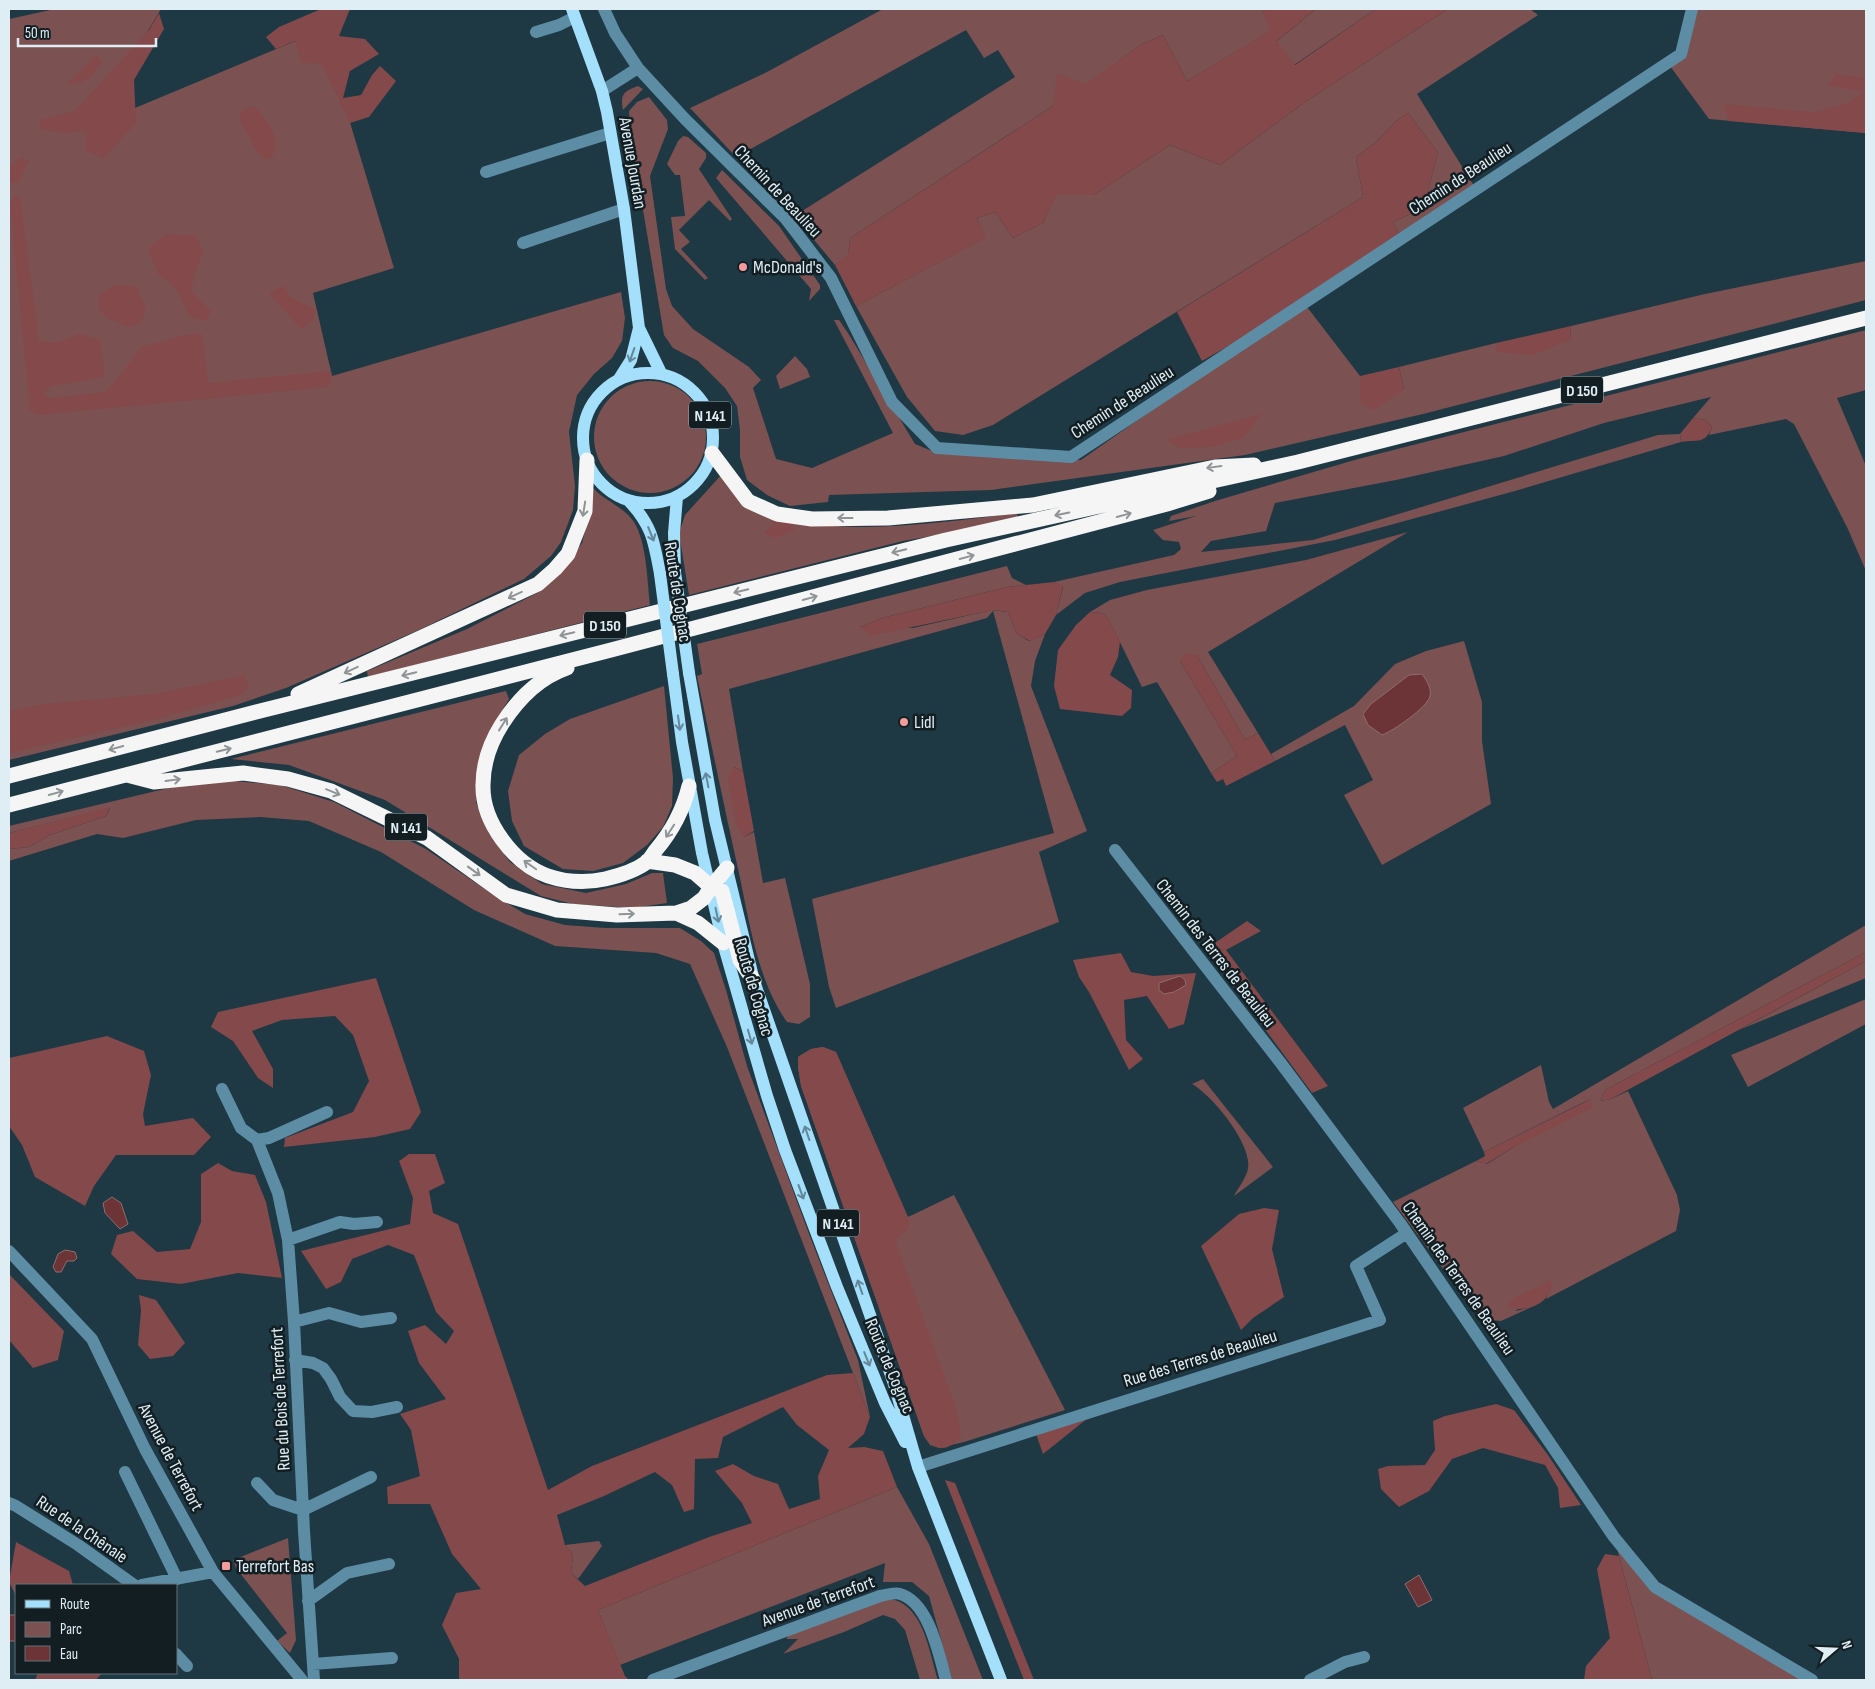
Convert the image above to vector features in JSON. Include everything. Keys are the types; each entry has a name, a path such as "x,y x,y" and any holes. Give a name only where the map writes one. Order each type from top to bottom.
{"highway":[{"name":"D 150","path":"264,710 946,540 1298,462 1866,318"},
{"path":"712,453 748,501 776,514 812,519 888,518 1033,505 1215,466 1298,462"},
{"path":"9,776 264,710 538,584 568,554 585,511 587,460"},
{"name":"D 150","path":"126,775 1167,504 1298,462"},
{"path":"610,650 582,664 557,672 531,688 513,708 496,734 488,751 483,787 486,806 492,824 503,842 532,868 548,876 591,882 613,877 647,861 665,840 676,822 685,803 689,786"},
{"name":"N 141","path":"9,805 126,775 154,782 243,773 288,779 331,791 427,838 506,895 557,910 617,915 676,913 698,923 723,943"},
{"path":"647,861 675,865 695,873 711,887 722,891 740,960 754,981"},
{"path":"676,913 691,908 704,898 727,868"}],"main road":[{"name":"Avenue Jourdan","path":"574,13 602,91 624,209 640,328 661,373"},
{"name":"Avenue Jourdan","path":"619,379 631,360 640,328"},
{"name":"N 141","path":"642,372 661,373 681,380 697,394 709,412 714,432 712,453 707,467 689,489 677,497 661,502 644,504 628,500 610,491 596,478 587,460 582,441 584,421 592,402 606,387 619,379 642,372"},
{"name":"Route de Cognac","path":"677,497 674,533 675,572 704,767 754,981 894,1384 918,1467 1001,1680"},
{"name":"Route de Cognac","path":"628,500 641,514 655,544 689,786 700,845 723,943 767,1096 809,1214 885,1403 918,1467"}],"street":[{"name":"Chemin de Beaulieu","path":"604,9 615,33 638,68 679,112 786,219 831,278 892,402 937,448 1071,457 1681,54 1692,9"},
{"path":"536,32 559,25 574,13"},
{"path":"602,91 638,68"},
{"path":"486,172 610,133"},
{"path":"523,243 624,209"},
{"name":"Chemin des Terres de Beaulieu","path":"1115,850 1280,1062 1407,1233 1614,1537 1656,1587 1812,1680"},
{"path":"222,1088 241,1128 257,1140 269,1138 327,1112"},
{"name":"Rue du Bois de Terrefort","path":"257,1140 278,1193 288,1240 294,1322 302,1510 314,1680"},
{"path":"288,1240 340,1222 354,1224 377,1222"},
{"name":"Rue des Terres de Beaulieu","path":"918,1467 1380,1320 1356,1266 1407,1233"},
{"name":"Avenue de Terrefort","path":"9,1251 92,1339 145,1450 213,1572 299,1679"},
{"path":"294,1322 329,1313 361,1322 391,1318"},
{"path":"295,1360 314,1363 323,1368 340,1396 354,1411 372,1412 397,1407"},
{"path":"125,1472 177,1578"},
{"path":"256,1483 273,1500 302,1510 371,1477"},
{"name":"Rue de la Chênaie","path":"9,1504 16,1506 70,1540 120,1580"},
{"path":"308,1601 347,1572 389,1564"},
{"path":"147,1584 213,1572"},
{"name":"Avenue de Terrefort","path":"653,1680 880,1596 899,1594 916,1604 927,1621 946,1680"},
{"path":"178,1656 187,1666"},
{"path":"1310,1680 1345,1662 1364,1657"},
{"path":"313,1664 392,1658"}],"green space":[{"path":"55,9 161,9 123,73 135,108 322,30 394,268 313,293 332,376 621,292 625,318 622,341 612,358 594,374 577,395 569,432 575,486 573,510 561,542 551,556 524,579 421,629 286,688 233,706 9,760 9,19"},
{"path":"883,9 1262,9 1271,31 1187,81 1163,35 1142,44 1085,85 850,238 848,255 835,265 794,216 1015,77 998,50 984,58 966,30 736,157 690,108 765,73"},
{"path":"1316,9 1376,9 1294,65 1276,42"},
{"path":"1448,9 1530,9 1538,15 1417,94 1476,189 1401,238 1393,222 1423,208 1438,153 1408,113 1396,121 1375,143 1356,157 1363,197 993,425 963,435 935,431 907,397 856,306 985,238 977,218 995,212 1013,238 1043,223 1056,194 1094,195 1170,145 1220,165 1308,100"},
{"path":"1692,9 1866,9 1866,133 1709,119 1667,62 1681,54"},
{"path":"638,86 643,89 623,110 622,97 626,92"},
{"path":"649,97 667,120 668,129 650,176 666,289 672,306 693,329 749,367 761,380 753,388 776,459 812,468 893,433 834,320 839,320 848,333 915,444 937,453 1081,460 1304,303 1360,376 1360,403 1404,389 1399,367 1496,343 1496,352 1570,340 1571,326 1705,294 1866,261 1866,300 1423,414 1245,455 991,490 829,495 828,502 790,506 767,495 747,480 740,457 740,430 737,406 725,388 698,361 673,348 664,335 630,132 629,111 637,102"},
{"path":"683,136 688,137 706,153 706,158 699,169 732,219 730,221 709,200 679,230 690,242 681,249 708,278 705,280 675,249 671,217 685,216 680,175 675,175 667,164 678,141"},
{"path":"722,170 779,226 820,285 820,289 809,301 811,289 716,178"},
{"path":"1866,330 1866,390 1837,398 1866,466 1866,571 1847,527 1794,424 1786,419 1709,435 1712,427 1706,420 1693,418 1711,397 1604,423 1504,456 1396,480 1275,503 1266,531 1211,541 1201,552 1313,540 1658,435 1680,434 1681,442 1515,491 1335,540 1120,582 1085,593 1056,615 1063,587 1054,582 1174,555 1181,549 1179,542 1163,540 1153,530 1196,516 1169,521 1171,516 1215,501 1358,459"},
{"path":"795,356 807,369 810,377 780,389 776,376"},
{"path":"650,381 671,385 690,397 702,416 706,437 702,458 690,477 671,489 650,493 629,489 610,477 598,458 594,437 598,416 610,397 629,385"},
{"path":"722,474 772,518 772,525 796,523 852,527 883,526 940,522 1017,513 1018,518 966,530 903,541 689,595 679,533 685,515"},
{"path":"593,488 625,512 634,522 642,540 650,605 368,677 367,671 467,629 537,593 558,576 582,543 590,511"},
{"path":"1408,532 1208,652 1258,733 1245,740 1197,655 1180,661 1237,756 1211,773 1157,682 1142,687 1108,618 1102,613 1090,612 1110,600 1147,590 1306,560"},
{"path":"1007,566 1012,578 1026,585 1007,587 882,618 860,627 913,628 992,610 1008,612 1017,634 1029,641 1045,634 1035,661 1031,686 1087,831 1039,852 1059,922 836,1008 829,987 812,899 1054,833 993,611 987,618 729,689 743,771 734,767 744,837 754,832 763,883 785,878 810,984 810,1017 799,1024 787,1022 769,989 756,953 697,676 702,674 697,644"},
{"path":"1464,641 1482,702 1482,741 1491,804 1382,865 1344,795 1373,780 1345,725 1275,761 1271,754 1354,706 1395,664 1426,651"},
{"path":"664,686 673,778 672,806 663,827 647,845 623,863 593,871 563,869 524,846 512,821 508,791 519,755 545,734 570,719"},
{"path":"506,691 509,699 498,717 478,770 476,802 489,834 510,862 542,884 586,893 626,884 652,873 663,873 667,903 633,908 573,904 541,896 385,800 289,765 231,759"},
{"path":"223,780 280,785 334,802 426,849 525,914 565,925 605,928 680,928 701,941 714,953 747,1066 858,1360 870,1417 727,1047 690,964 656,953 555,946 474,910 381,852 309,821 260,817 196,820 123,838 97,834 9,861 9,849 29,847 50,835 106,816 110,808 9,833 9,826 177,786"},
{"path":"1866,925 1866,952 1605,1090 1600,1101 1611,1099 1628,1091 1677,1195 1680,1210 1676,1231 1546,1299 1551,1287 1515,1311 1532,1307 1501,1321 1481,1319 1393,1202 1476,1161 1487,1164 1590,1099 1484,1152 1463,1108 1541,1065 1549,1102 1553,1109"},
{"path":"1866,961 1866,978 1739,1030"},
{"path":"1866,999 1866,1024 1748,1087 1731,1055"},
{"path":"823,1047 836,1052 908,1217 954,1195 1065,1410 939,1448 930,1445 924,1436 801,1086 798,1057 811,1049"},
{"path":"1203,1079 1273,1167 1234,1196 1247,1171 1248,1158 1244,1146 1220,1109 1210,1098 1192,1084"},
{"path":"897,1487 929,1544 983,1680 952,1680 929,1596 912,1582 883,1582 885,1563 620,1665 598,1610"},
{"path":"1614,1537 1655,1587 1812,1680 1652,1680"},
{"path":"288,1538 296,1640 290,1653 277,1641 287,1633 236,1568 233,1560"},
{"path":"599,1541 602,1546 578,1579 571,1573 573,1555 565,1545"},
{"path":"880,1599 900,1602 915,1616 925,1636 938,1680 920,1680 905,1630 895,1619 883,1615 844,1632 783,1654 798,1639 786,1639 789,1635"}],"shaded area":[{"path":"321,9 350,9 339,36 365,39 379,54 350,71 343,98 361,95 372,75 380,66 396,81 369,117 350,123 322,65 301,62 295,41 276,49 266,37 279,27"},
{"path":"1262,9 1316,9 1277,41 1295,65 1376,9 1448,9 1308,100 1220,165 1170,145 1094,195 1056,195 1043,223 1013,238 995,212 977,218 986,238 856,306 835,265 848,254 850,238 1053,106 1057,73 1085,84 1142,44 1163,35 1187,81 1270,31"},
{"path":"159,13 164,29 134,80 136,123 103,159 86,150 87,131 65,133 41,130 40,120 75,111 149,30"},
{"path":"96,55 102,62 91,76 78,83 67,84"},
{"path":"1836,74 1866,78 1866,133 1729,121 1724,104 1812,112 1846,104 1863,92 1828,85"},
{"path":"251,106 256,107 272,130 275,149 272,157 264,159 257,152 239,118 242,111"},
{"path":"1408,113 1438,153 1423,208 1393,222 1401,238 1304,303 1202,361 1177,312 1363,197 1356,157 1375,143 1396,121"},
{"path":"21,157 29,161 18,183 9,183 10,166"},
{"path":"15,196 20,198 39,341 56,343 80,334 100,340 105,377 51,386 44,393 49,398 106,392 141,347 184,335 202,334 208,383 331,371 332,377 328,387 39,415 30,411 10,203"},
{"path":"165,234 196,236 203,252 194,275 191,292 211,311 207,321 190,317 176,288 159,275 148,249"},
{"path":"115,285 136,286 146,309 141,323 129,327 109,319 98,309 99,295"},
{"path":"284,286 290,297 316,310 311,322 301,329 269,293"},
{"path":"1571,326 1570,340 1532,355 1496,352 1496,343"},
{"path":"1399,367 1404,389 1374,410 1360,403 1360,376"},
{"path":"1261,414 1243,438 1212,447 1181,448 1166,440"},
{"path":"1693,418 1706,420 1712,427 1704,439 1681,442 1680,434"},
{"path":"772,518 792,522 794,530 776,538 764,534 772,525"},
{"path":"1054,582 1063,586 1056,615 1045,634 1030,641 1017,634 1008,612 993,610 870,636 860,627 882,618 1007,587"},
{"path":"1090,612 1102,613 1108,618 1120,642 1118,657 1110,675 1132,690 1131,708 1122,716 1060,709 1054,686 1058,650 1076,625"},
{"path":"1185,653 1197,655 1245,740 1258,733 1275,761 1226,786 1223,779 1217,782 1211,773 1237,756 1180,661"},
{"path":"244,675 249,687 241,695 161,718 9,753 9,711 43,704 156,694"},
{"path":"734,767 743,771 754,831 744,837 736,824 728,778"},
{"path":"110,807 106,816 50,835 29,847 9,849 9,833"},
{"path":"1247,921 1261,931 1226,950 1328,1086 1312,1093 1206,949"},
{"path":"1866,952 1866,961 1611,1099 1600,1101 1605,1090"},
{"path":"1121,953 1131,972 1153,976 1196,973 1184,1024 1169,1029 1147,996 1124,1000 1126,1040 1143,1059 1129,1070 1089,992 1079,977 1073,960"},
{"path":"376,978 421,1112 410,1129 375,1137 284,1147 285,1138 353,1112 369,1081 353,1035 335,1016 282,1020 252,1031 273,1069 273,1088 258,1078 233,1041 211,1027 218,1012"},
{"path":"107,1036 144,1051 151,1075 143,1114 145,1126 193,1118 211,1137 194,1155 116,1155 94,1186 85,1206 35,1177 22,1145 9,1126 9,1058"},
{"path":"823,1047 836,1052 908,1218 908,1228 895,1240 958,1414 961,1436 952,1445 947,1447 937,1447 924,1436 801,1086 798,1057 811,1049"},
{"path":"1591,1099 1592,1108 1514,1147 1486,1164 1476,1161 1485,1156 1484,1152"},
{"path":"409,1154 435,1154 445,1183 429,1191 433,1213 458,1224 548,1490 592,1466 827,1375 853,1373 870,1417 864,1434 848,1448 864,1447 883,1451 897,1487 598,1610 625,1676 629,1680 459,1680 459,1659 442,1625 456,1593 481,1589 452,1554 430,1504 388,1504 387,1487 420,1476 411,1430 400,1414 446,1399 419,1363 408,1331 425,1325 446,1344 454,1331 436,1312 414,1255 388,1245 352,1259 341,1282 326,1289 301,1251 410,1224 413,1198 399,1161","holes":["783,1407 797,1425 829,1450 818,1476 820,1499 789,1509 778,1484 754,1476 733,1464 715,1471 742,1503 752,1523 709,1537 585,1586 571,1573 573,1555 565,1545 557,1515 655,1472 672,1485 684,1512 694,1509 695,1459 718,1458 723,1437"]},
{"path":"218,1163 232,1171 255,1175 266,1202 282,1278 238,1273 181,1284 137,1279 111,1254 117,1235 133,1231 157,1252 190,1249 201,1222 201,1174"},
{"path":"1264,1208 1279,1210 1272,1249 1284,1297 1253,1318 1241,1330 1201,1246 1239,1214"},
{"path":"9,1274 64,1331 58,1360 33,1368 9,1340"},
{"path":"1551,1280 1551,1288 1548,1295 1537,1305 1521,1309 1506,1306 1514,1298"},
{"path":"139,1295 156,1300 185,1343 173,1356 150,1359 138,1345 141,1310"},
{"path":"1496,1404 1514,1410 1548,1455 1581,1505 1560,1508 1558,1488 1545,1465 1483,1448 1452,1459 1429,1491 1399,1507 1381,1489 1378,1469 1388,1466 1425,1465 1435,1450 1433,1421 1445,1416"},
{"path":"1088,1418 1043,1454 1036,1434"},
{"path":"945,1480 955,1483 1034,1680 1024,1680"},
{"path":"16,1542 69,1571 73,1584 15,1584 15,1594 9,1582"},
{"path":"1605,1554 1619,1556 1652,1680 1584,1680 1586,1666 1610,1638 1597,1569"},
{"path":"38,1674 101,1674 96,1680 35,1680"}],"water":[{"path":"1422,674 1428,684 1430,696 1428,701 1417,712 1382,735 1368,725 1363,714 1371,704 1409,675"},
{"path":"1180,976 1185,980 1186,985 1174,992 1164,994 1159,990 1159,983"},
{"path":"112,1197 121,1203 128,1224 120,1229 105,1213 103,1203"},
{"path":"65,1250 75,1252 77,1258 74,1261 67,1261 61,1272 56,1272 53,1267 58,1254"},
{"path":"1419,1575 1432,1600 1418,1607 1405,1584"},
{"path":"9,1615 15,1615 15,1641 9,1641"}],"place":[{"name":"McDonald's","path":"743,267"},
{"name":"Lidl","path":"904,722"},
{"name":"Terrefort Bas","path":"226,1566"}]}
